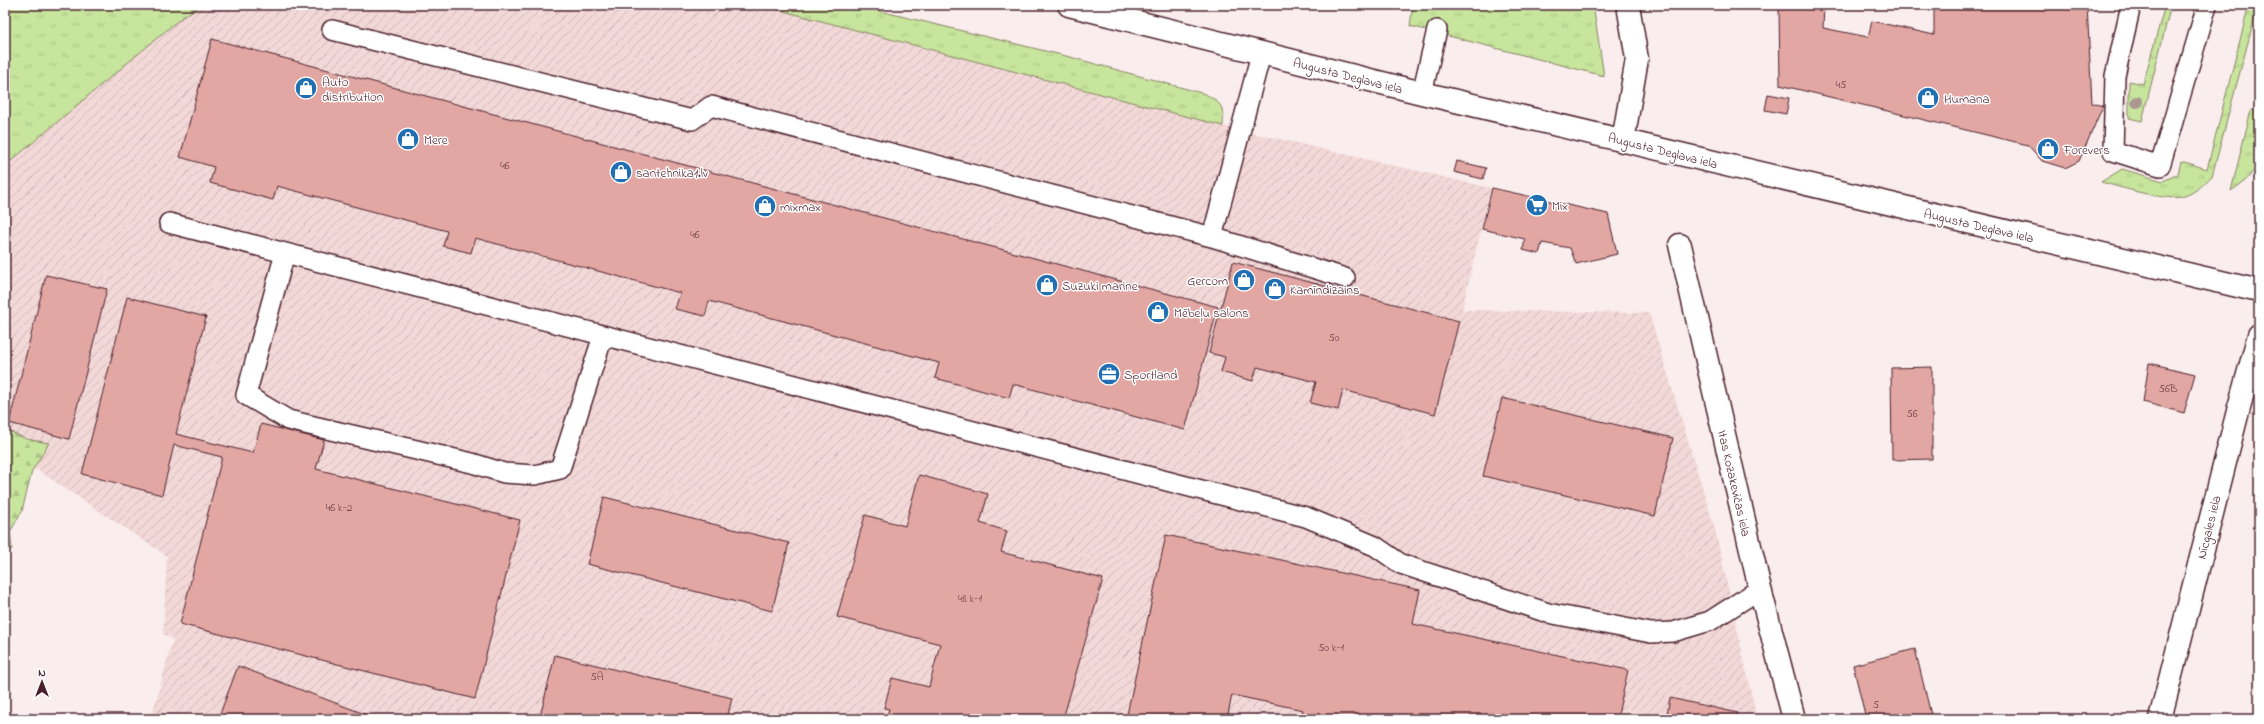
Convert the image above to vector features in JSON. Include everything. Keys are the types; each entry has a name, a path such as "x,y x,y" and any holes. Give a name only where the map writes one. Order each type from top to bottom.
{"main road":[{"name":"Augusta Deglava iela","path":"1069,5 1422,93 2259,291"},
{"path":"1623,141 1637,59 1628,5"},
{"name":"Itas Kozakevičas iela","path":"1680,245 1760,589 1794,719"},
{"name":"Nīcgales iela","path":"2160,719 2235,420 2259,335"}],"lane":[{"path":"2131,5 2115,76 2113,151 2160,166 2207,5"},
{"path":"332,30 692,120 711,106 1212,237 1346,278"},
{"path":"1422,93 1437,30"},
{"path":"1212,237 1261,54"},
{"path":"169,223 1306,517 1375,546 1401,564 1548,613 1651,633 1674,632 1710,621 1760,589"},
{"path":"285,253 246,395 288,420 472,463 504,472 535,475 560,469 603,336"}],"shaded area":[{"path":"202,5 760,5 1223,126 1491,188 1462,310 1649,313 1715,529 1757,719 151,719 173,639 163,634 167,556 36,469 5,485 5,166 181,18"}],"green space":[{"path":"5,5 202,5 181,18 5,166"},
{"path":"760,5 855,5 1070,57 1205,94 1221,106 1223,126"},
{"path":"1413,5 1593,5 1604,76 1410,26"},
{"path":"2165,5 2171,5 2142,121 2129,118 2129,81 2143,84"},
{"path":"2249,5 2258,5 2212,176 2202,186 2190,194 2173,198 2142,193 2101,182 2122,169 2163,181 2178,174 2181,161 2207,169"},
{"path":"2251,110 2259,112 2259,165 2245,181 2231,191"},
{"path":"5,429 26,439 49,443 32,471 22,511 10,532 12,549 5,550"}],"building":[{"path":"1779,5 1824,5 1823,28 1868,37 1872,21 1934,35 1934,5 2087,5 2092,103 2103,106 2079,161 2065,168 2042,161 2028,145 1780,85"},
{"path":"212,39 1218,307 1185,430 1013,384 1009,398 935,378 939,363 709,301 705,316 675,309 680,293 475,238 471,253 443,246 447,231 277,186 273,200 210,183 214,167 180,157"},
{"path":"1768,94 1789,98 1786,114 1765,110"},
{"path":"1457,161 1486,168 1483,179 1454,172"},
{"path":"1492,188 1608,214 1617,254 1576,264 1570,248 1542,243 1539,254 1523,250 1525,239 1482,229"},
{"path":"1233,262 1459,321 1435,414 1343,390 1338,410 1310,403 1316,382 1257,367 1253,381 1221,372 1225,357 1209,353"},
{"path":"46,275 107,289 69,439 9,423"},
{"path":"127,297 206,317 176,434 253,453 261,424 324,440 316,469 520,520 475,699 180,624 222,457 174,445 162,495 82,474"},
{"path":"2149,363 2195,374 2184,413 2143,402"},
{"path":"1932,367 1932,459 1892,460 1891,368"},
{"path":"1502,398 1673,438 1655,516 1483,476"},
{"path":"919,475 988,494 980,523 1007,531 1001,552 1103,579 1063,719 886,719 889,709 884,708 892,678 929,687 940,644 837,617 865,515 905,526"},
{"path":"604,497 789,543 772,611 587,564"},
{"path":"1166,535 1420,590 1413,624 1628,670 1617,719 1301,719 1303,710 1232,695 1227,719 1126,719"},
{"path":"1915,649 1932,719 1866,719 1853,665"},
{"path":"555,655 732,698 727,719 550,719 540,717"},
{"path":"238,666 375,718 218,719"},
{"path":"1670,698 1738,713 1737,719 1666,719"},
{"path":"29,713 46,719 27,719"}],"place":[{"name":"Auto distribution","path":"306,88"},
{"name":"Humana","path":"1928,98"},
{"name":"Mere","path":"408,139"},
{"name":"Forevers","path":"2048,149"},
{"name":"santehnika1.lv","path":"621,172"},
{"name":"Mix","path":"1537,205"},
{"name":"mixmax","path":"765,206"},
{"name":"Gercom","path":"1244,280"},
{"name":"Suzuki marine","path":"1047,285"},
{"name":"Kamīndizains","path":"1275,289"},
{"name":"Mēbeļu salons","path":"1158,312"},
{"name":"Sportland","path":"1109,374"}]}
